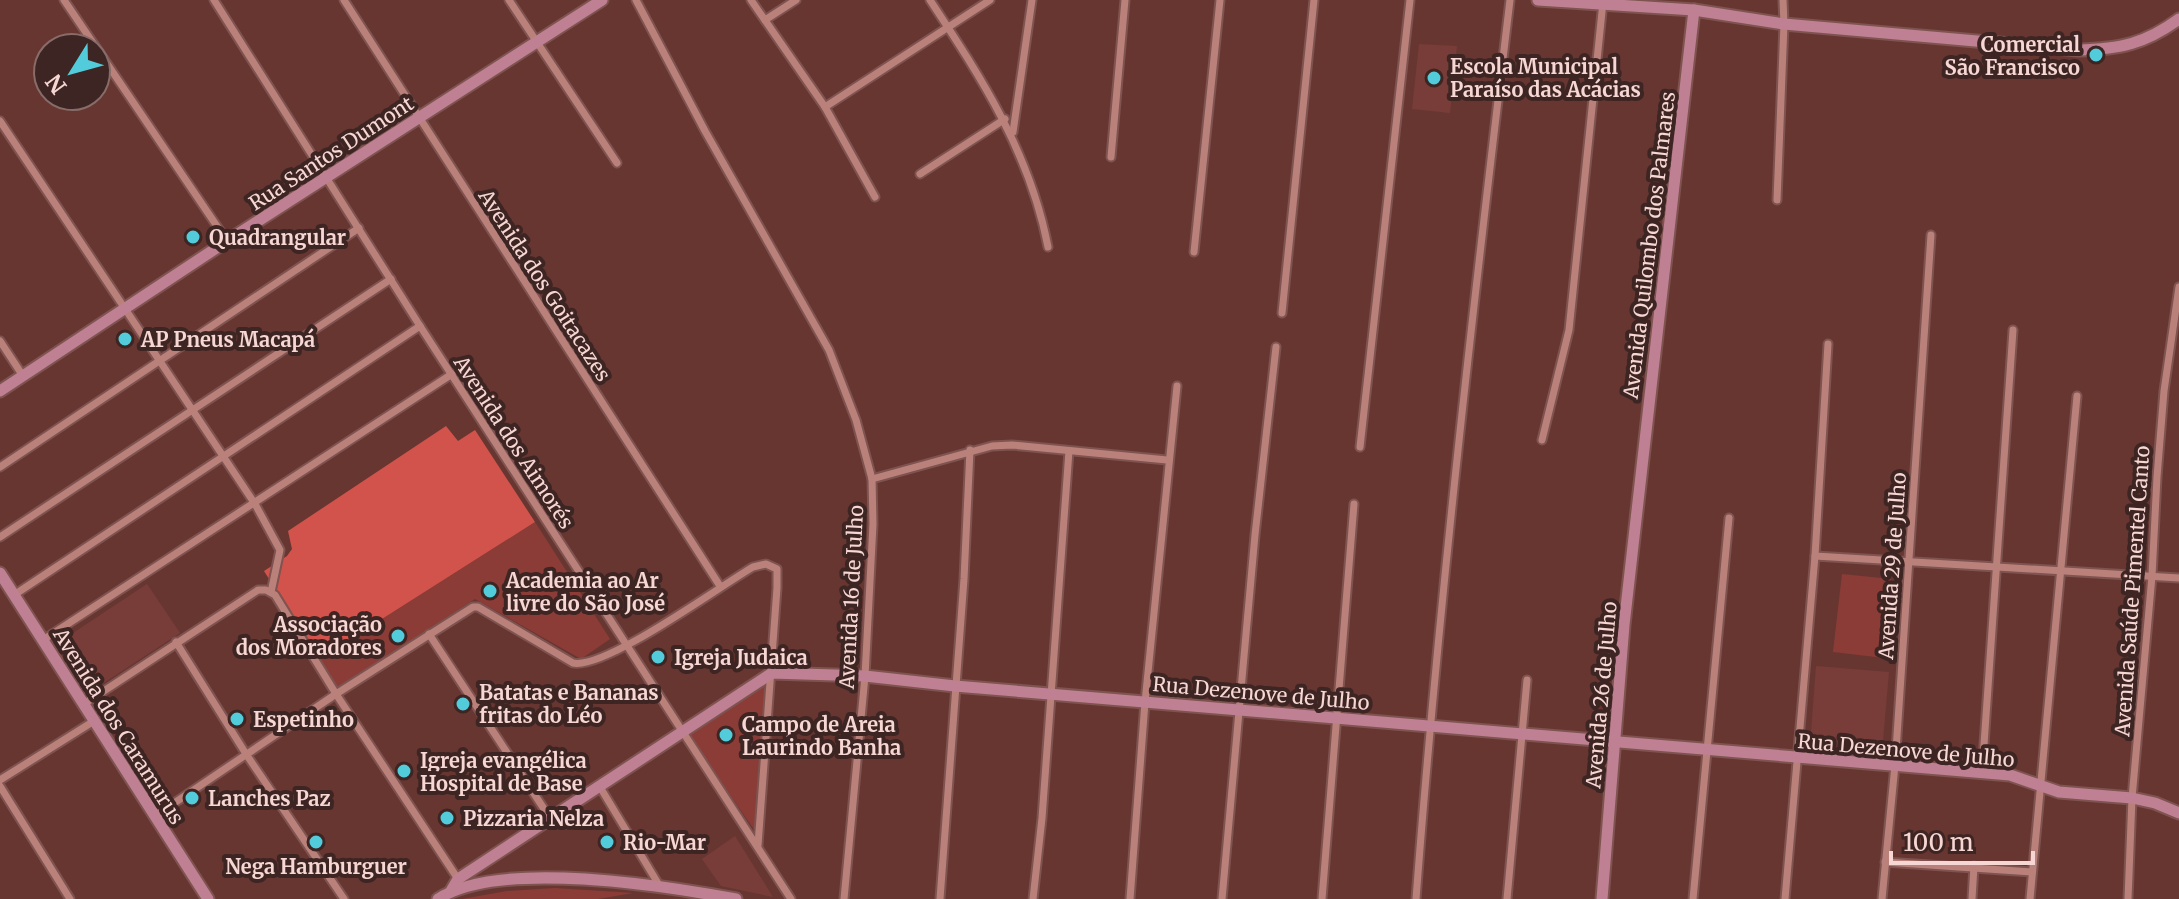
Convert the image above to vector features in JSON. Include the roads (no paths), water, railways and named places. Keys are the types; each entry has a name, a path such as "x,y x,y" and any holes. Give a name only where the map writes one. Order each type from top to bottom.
{"street":[{"path":"64,0 227,241"},
{"name":"Avenida dos Aimorés","path":"214,0 420,326 791,899"},
{"name":"Avenida dos Goitacazes","path":"344,0 720,586"},
{"path":"509,0 617,163"},
{"name":"Rua Santos Dumont","path":"0,391 602,0"},
{"name":"Avenida 16 de Julho","path":"636,0 705,131 829,350 856,420 872,479 873,524 865,676 844,899"},
{"path":"751,0 825,107 875,197"},
{"path":"765,20 796,0"},
{"path":"930,0 1013,135 1033,185 1048,247"},
{"path":"825,107 990,0"},
{"path":"1013,135 1032,0"},
{"path":"1111,157 1125,0"},
{"path":"1194,252 1220,0"},
{"path":"1282,313 1314,0"},
{"path":"1360,447 1410,0"},
{"path":"1416,899 1430,725 1474,297 1510,0"},
{"path":"1538,0 1694,5 1784,24 2078,50 2122,48 2162,32 2179,19"},
{"path":"1777,200 1783,0"},
{"path":"1542,440 1569,330 1603,3"},
{"name":"Avenida Quilombo dos Palmares","path":"1638,494 1694,5"},
{"path":"920,174 1005,119"},
{"path":"0,121 255,504 280,550 268,591 458,879"},
{"path":"0,467 359,228"},
{"name":"Avenida 29 de Julho","path":"1882,899 1895,765 1931,235"},
{"path":"0,537 391,279"},
{"name":"Avenida Saúde Pimentel Canto","path":"2128,899 2132,798 2152,576 2164,391 2179,287"},
{"path":"14,595 420,326"},
{"path":"1982,773 2013,330"},
{"path":"0,341 23,376"},
{"path":"1785,899 1815,556 1828,344"},
{"path":"1222,899 1255,535 1276,347"},
{"path":"43,640 452,374"},
{"path":"1130,899 1167,460 1177,386"},
{"path":"2030,899 2077,396"},
{"path":"872,479 970,450 1012,445 1167,460"},
{"path":"940,899 964,579 970,450"},
{"path":"1033,899 1069,451"},
{"name":"Avenida 26 de Julho","path":"1602,899 1638,494"},
{"path":"1322,899 1354,504"},
{"path":"1693,899 1729,518"},
{"path":"1815,556 2179,578"},
{"path":"155,816 336,694 475,607 573,663 588,664 627,646 753,567 766,564 777,569 777,588 758,848"},
{"name":"Avenida dos Caramurus","path":"0,573 208,899"},
{"path":"84,704 258,590 268,591"},
{"path":"429,634 550,818"},
{"path":"176,642 246,754 344,899"},
{"path":"451,891 458,879 772,673"},
{"name":"Rua Dezenove de Julho","path":"772,673 865,676 2010,775 2052,791 2132,798 2179,813"},
{"path":"1507,899 1527,680"},
{"path":"70,899 0,783 94,721"},
{"path":"600,787 659,885"},
{"path":"1885,862 2032,872"},
{"path":"1972,899 1974,866"},
{"path":"438,899 451,891 473,885 541,878 659,885 736,899"}],"place":[{"name":"Comercial São Francisco","path":"2096,55"},
{"name":"Escola Municipal Paraíso das Acácias","path":"1434,78"},
{"name":"Quadrangular","path":"193,237"},
{"name":"AP Pneus Macapá","path":"125,339"},
{"name":"Academia ao Ar livre do São José","path":"490,591"},
{"name":"Associação dos Moradores","path":"398,636"},
{"name":"Igreja Judaica","path":"658,657"},
{"name":"Batatas e Bananas fritas do Léo","path":"463,704"},
{"name":"Espetinho","path":"237,719"},
{"name":"Campo de Areia Laurindo Banha","path":"726,735"},
{"name":"Igreja evangélica Hospital de Base","path":"404,771"},
{"name":"Lanches Paz","path":"192,798"},
{"name":"Pizzaria Nelza","path":"447,818"},
{"name":"Nega Hamburguer","path":"316,842"},
{"name":"Rio-Mar","path":"607,842"}]}
